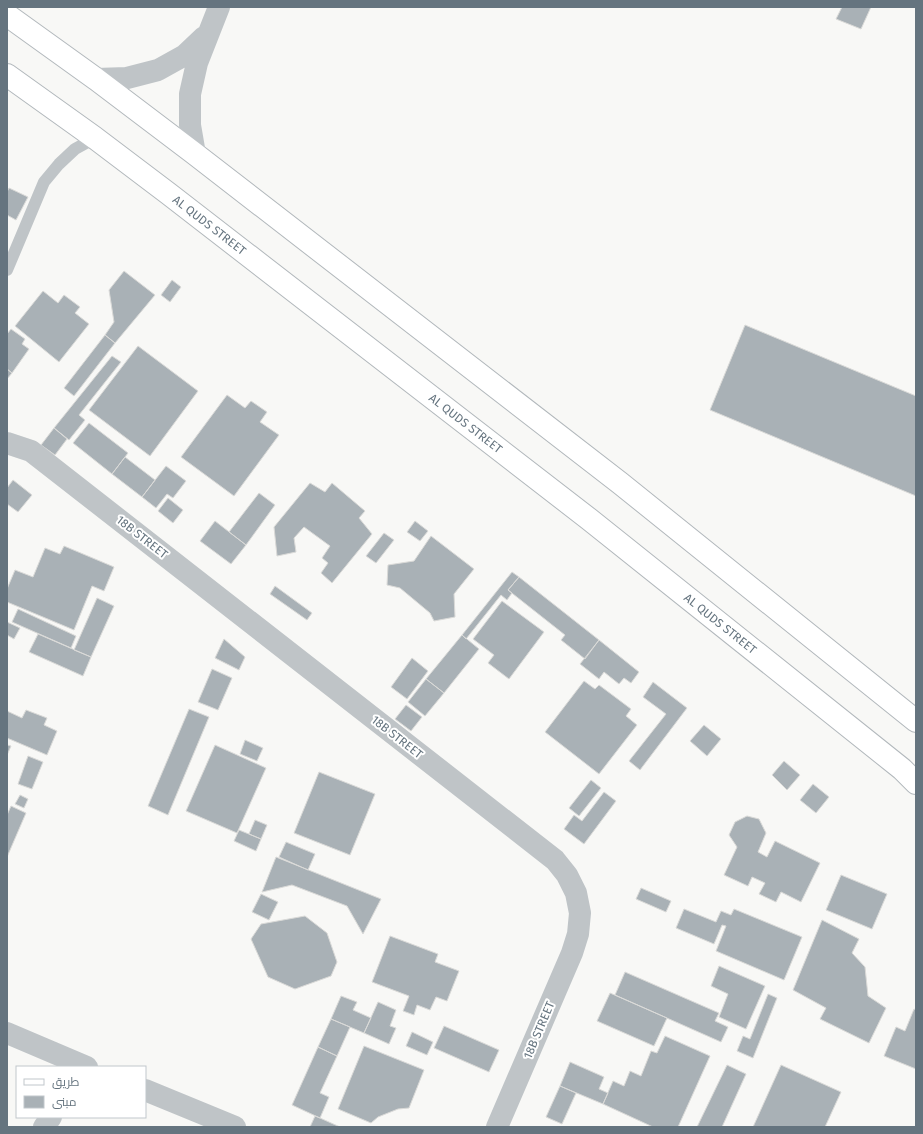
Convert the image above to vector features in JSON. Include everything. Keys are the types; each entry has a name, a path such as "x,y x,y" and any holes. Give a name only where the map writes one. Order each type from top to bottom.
{"main road":[{"path":"7,15 96,79 195,154 620,483 916,721"},
{"name":"AL QUDS STREET","path":"7,75 95,138 169,194 589,519 902,770 916,783"}],"street":[{"path":"195,154 190,125 190,94 197,63 219,7"},
{"path":"96,79 127,78 158,70 185,55 208,34"},
{"name":"18B STREET","path":"7,443 31,451 555,860 567,875 576,893 580,913 578,934 572,953 497,1127"},
{"path":"7,1033 49,1060 80,1066"},
{"path":"146,1090 234,1127"},
{"path":"44,1127 50,1118"}],"lane":[{"path":"7,270 44,182 74,149 95,138"}],"building":[{"path":"842,7 871,7 861,29 836,19"},
{"path":"9,188 28,197 16,220 7,215 7,192"},
{"path":"124,271 155,295 115,343 105,335 114,322 109,290"},
{"path":"172,280 181,287 170,302 161,295"},
{"path":"43,291 58,303 64,295 80,307 75,313 89,324 59,362 15,326"},
{"path":"745,325 916,396 916,496 710,410"},
{"path":"11,329 25,339 22,344 29,349 12,373 7,369 7,334"},
{"path":"105,335 115,343 74,396 64,388"},
{"path":"138,346 198,391 150,456 89,410"},
{"path":"112,356 121,362 79,415 85,420 69,440 54,428"},
{"path":"7,369 12,373 7,379"},
{"path":"227,395 245,408 251,401 267,412 260,422 279,435 234,496 181,457"},
{"path":"89,423 128,453 112,474 73,443"},
{"path":"54,428 67,439 55,455 41,445"},
{"path":"125,457 155,480 142,497 112,474"},
{"path":"166,466 186,481 173,498 167,494 156,508 142,497"},
{"path":"13,480 32,495 18,512 7,504 7,488"},
{"path":"310,483 325,492 332,483 365,511 359,518 372,534 332,583 321,573 328,563 322,558 330,546 304,527 294,538 296,552 277,556 274,527"},
{"path":"259,493 275,505 246,545 229,532"},
{"path":"168,498 183,510 173,523 158,511"},
{"path":"215,521 246,545 231,564 200,541"},
{"path":"415,521 428,531 420,541 407,532"},
{"path":"384,533 394,540 376,563 366,556"},
{"path":"431,536 474,569 454,594 455,617 434,621 430,613 400,588 387,585 388,565 414,561"},
{"path":"64,546 114,567 104,591 92,586 74,630 7,602 7,589 15,570 33,577 45,548 60,554"},
{"path":"512,572 519,577 508,590 512,593 507,600 501,595 466,639 462,635"},
{"path":"519,577 599,640 585,659 561,640 565,635 508,590"},
{"path":"275,586 312,613 307,620 270,594"},
{"path":"97,598 114,606 91,657 74,650"},
{"path":"502,601 544,632 509,679 488,663 494,655 473,639"},
{"path":"18,609 76,636 71,648 12,622"},
{"path":"7,622 20,628 14,639 7,635"},
{"path":"38,634 91,657 83,676 29,652"},
{"path":"462,635 479,649 444,693 426,679"},
{"path":"224,639 245,657 239,670 215,658"},
{"path":"599,640 639,672 631,683 624,678 619,684 604,672 599,679 580,664"},
{"path":"412,658 428,671 407,699 391,687"},
{"path":"212,669 232,678 218,710 198,702"},
{"path":"426,679 444,693 425,716 408,702"},
{"path":"584,681 595,689 599,685 631,709 626,716 637,725 599,774 545,732"},
{"path":"653,682 687,708 640,770 629,761 666,714 643,697"},
{"path":"406,705 422,717 411,731 395,719"},
{"path":"189,709 209,717 168,815 148,806"},
{"path":"26,710 47,718 44,725 57,731 47,755 7,738 7,711 22,718"},
{"path":"704,725 721,739 707,756 690,741"},
{"path":"245,740 263,748 257,761 240,754"},
{"path":"7,745 11,746 7,755"},
{"path":"215,745 266,768 237,833 186,811"},
{"path":"28,756 43,762 32,789 18,784"},
{"path":"784,761 800,775 787,790 772,775"},
{"path":"319,772 375,794 350,855 294,833"},
{"path":"591,780 601,788 579,816 569,808"},
{"path":"813,784 829,797 816,813 800,800"},
{"path":"604,792 616,801 584,844 564,829 574,815 582,821"},
{"path":"20,795 28,799 24,808 15,804"},
{"path":"11,806 26,813 7,857 7,815"},
{"path":"747,816 759,819 766,833 758,852 767,857 775,841 820,863 801,902 781,892 776,902 759,894 765,883 752,877 748,886 724,875 737,847 729,835 735,822"},
{"path":"255,820 267,825 261,839 249,834"},
{"path":"239,830 261,839 256,851 234,841"},
{"path":"286,842 315,854 308,870 279,857"},
{"path":"276,857 381,899 363,934 347,906 292,885 262,892"},
{"path":"841,875 887,894 872,929 826,910"},
{"path":"641,888 671,901 666,912 636,899"},
{"path":"261,894 278,902 269,920 252,912"},
{"path":"684,909 716,922 721,911 731,915 734,909 802,937 784,980 716,951 726,926 722,925 714,944 676,928"},
{"path":"305,916 327,933 337,962 331,976 295,989 268,977 251,939 261,924"},
{"path":"822,920 859,939 852,953 865,967 868,996 886,1008 869,1043 820,1019 826,1008 793,990"},
{"path":"390,936 438,954 435,962 459,971 447,1001 436,997 430,1010 417,1005 414,1015 403,1011 409,996 372,982"},
{"path":"719,966 765,986 746,1029 719,1017 728,994 711,986"},
{"path":"625,972 719,1013 715,1021 728,1027 721,1042 615,995"},
{"path":"610,993 667,1018 654,1046 597,1021"},
{"path":"768,994 777,998 753,1058 737,1051 743,1036 750,1039"},
{"path":"341,996 357,1002 353,1010 371,1018 364,1033 331,1019"},
{"path":"378,1002 396,1010 390,1026 396,1028 389,1044 364,1033"},
{"path":"914,1009 916,1010 916,1069 884,1056 896,1027 905,1031"},
{"path":"331,1019 350,1027 337,1056 318,1047"},
{"path":"444,1026 499,1050 489,1072 434,1048"},
{"path":"412,1032 433,1042 427,1055 406,1046"},
{"path":"665,1036 710,1056 678,1127 653,1127 603,1104 613,1081 624,1086 630,1071 641,1076 651,1051 657,1053"},
{"path":"364,1046 424,1070 409,1108 398,1109 378,1117 371,1123 338,1109"},
{"path":"318,1047 337,1056 320,1093 329,1097 320,1118 292,1105"},
{"path":"570,1062 604,1077 599,1089 608,1093 603,1104 560,1086"},
{"path":"727,1065 746,1074 722,1127 697,1127"},
{"path":"781,1065 841,1092 825,1127 753,1127"},
{"path":"560,1086 576,1093 562,1124 546,1117"},
{"path":"315,1116 320,1118 340,1127 310,1127"}]}
